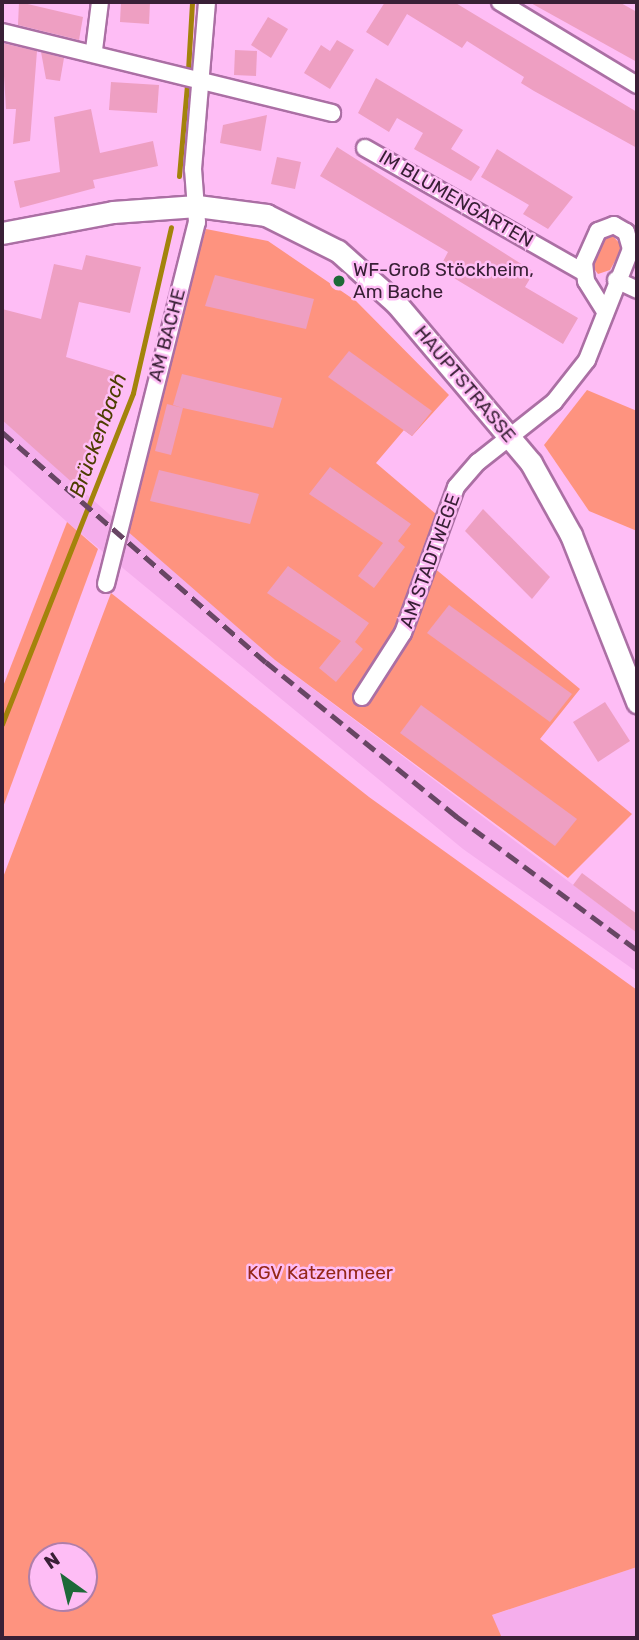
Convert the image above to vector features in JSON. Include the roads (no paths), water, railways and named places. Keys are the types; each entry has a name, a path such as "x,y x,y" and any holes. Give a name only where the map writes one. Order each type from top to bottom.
{"street":[{"path":"94,50 100,2"},
{"name":"AM BACHE","path":"106,584 197,206 200,83 206,2"},
{"path":"500,2 637,85"},
{"path":"2,33 94,50 200,83 332,113"},
{"name":"IM BLUMENGARTEN","path":"365,148 583,272"},
{"name":"HAUPTSTRASSE","path":"2,233 113,212 197,206 266,215 338,251 396,303 512,437 566,526 637,702"},
{"path":"512,437 570,383 605,312 631,244 614,225 598,231 583,272 605,312"},
{"path":"616,280 637,290"},
{"name":"AM STADTWEGE","path":"362,697 403,633 457,488 512,437"}],"waterway":[{"name":"Brückenbach","path":"188,70 192,2"},
{"name":"Brückenbach","path":"179,176 187,84"},
{"name":"Brückenbach","path":"2,724 133,393 171,227"}],"railway":[{"path":"2,432 266,662 456,816 637,950"}],"place":[{"name":"WF-Groß Stöckheim, Am Bache","path":"339,281"}],"park label":[{"name":"KGV Katzenmeer","path":"320,1273"}]}
